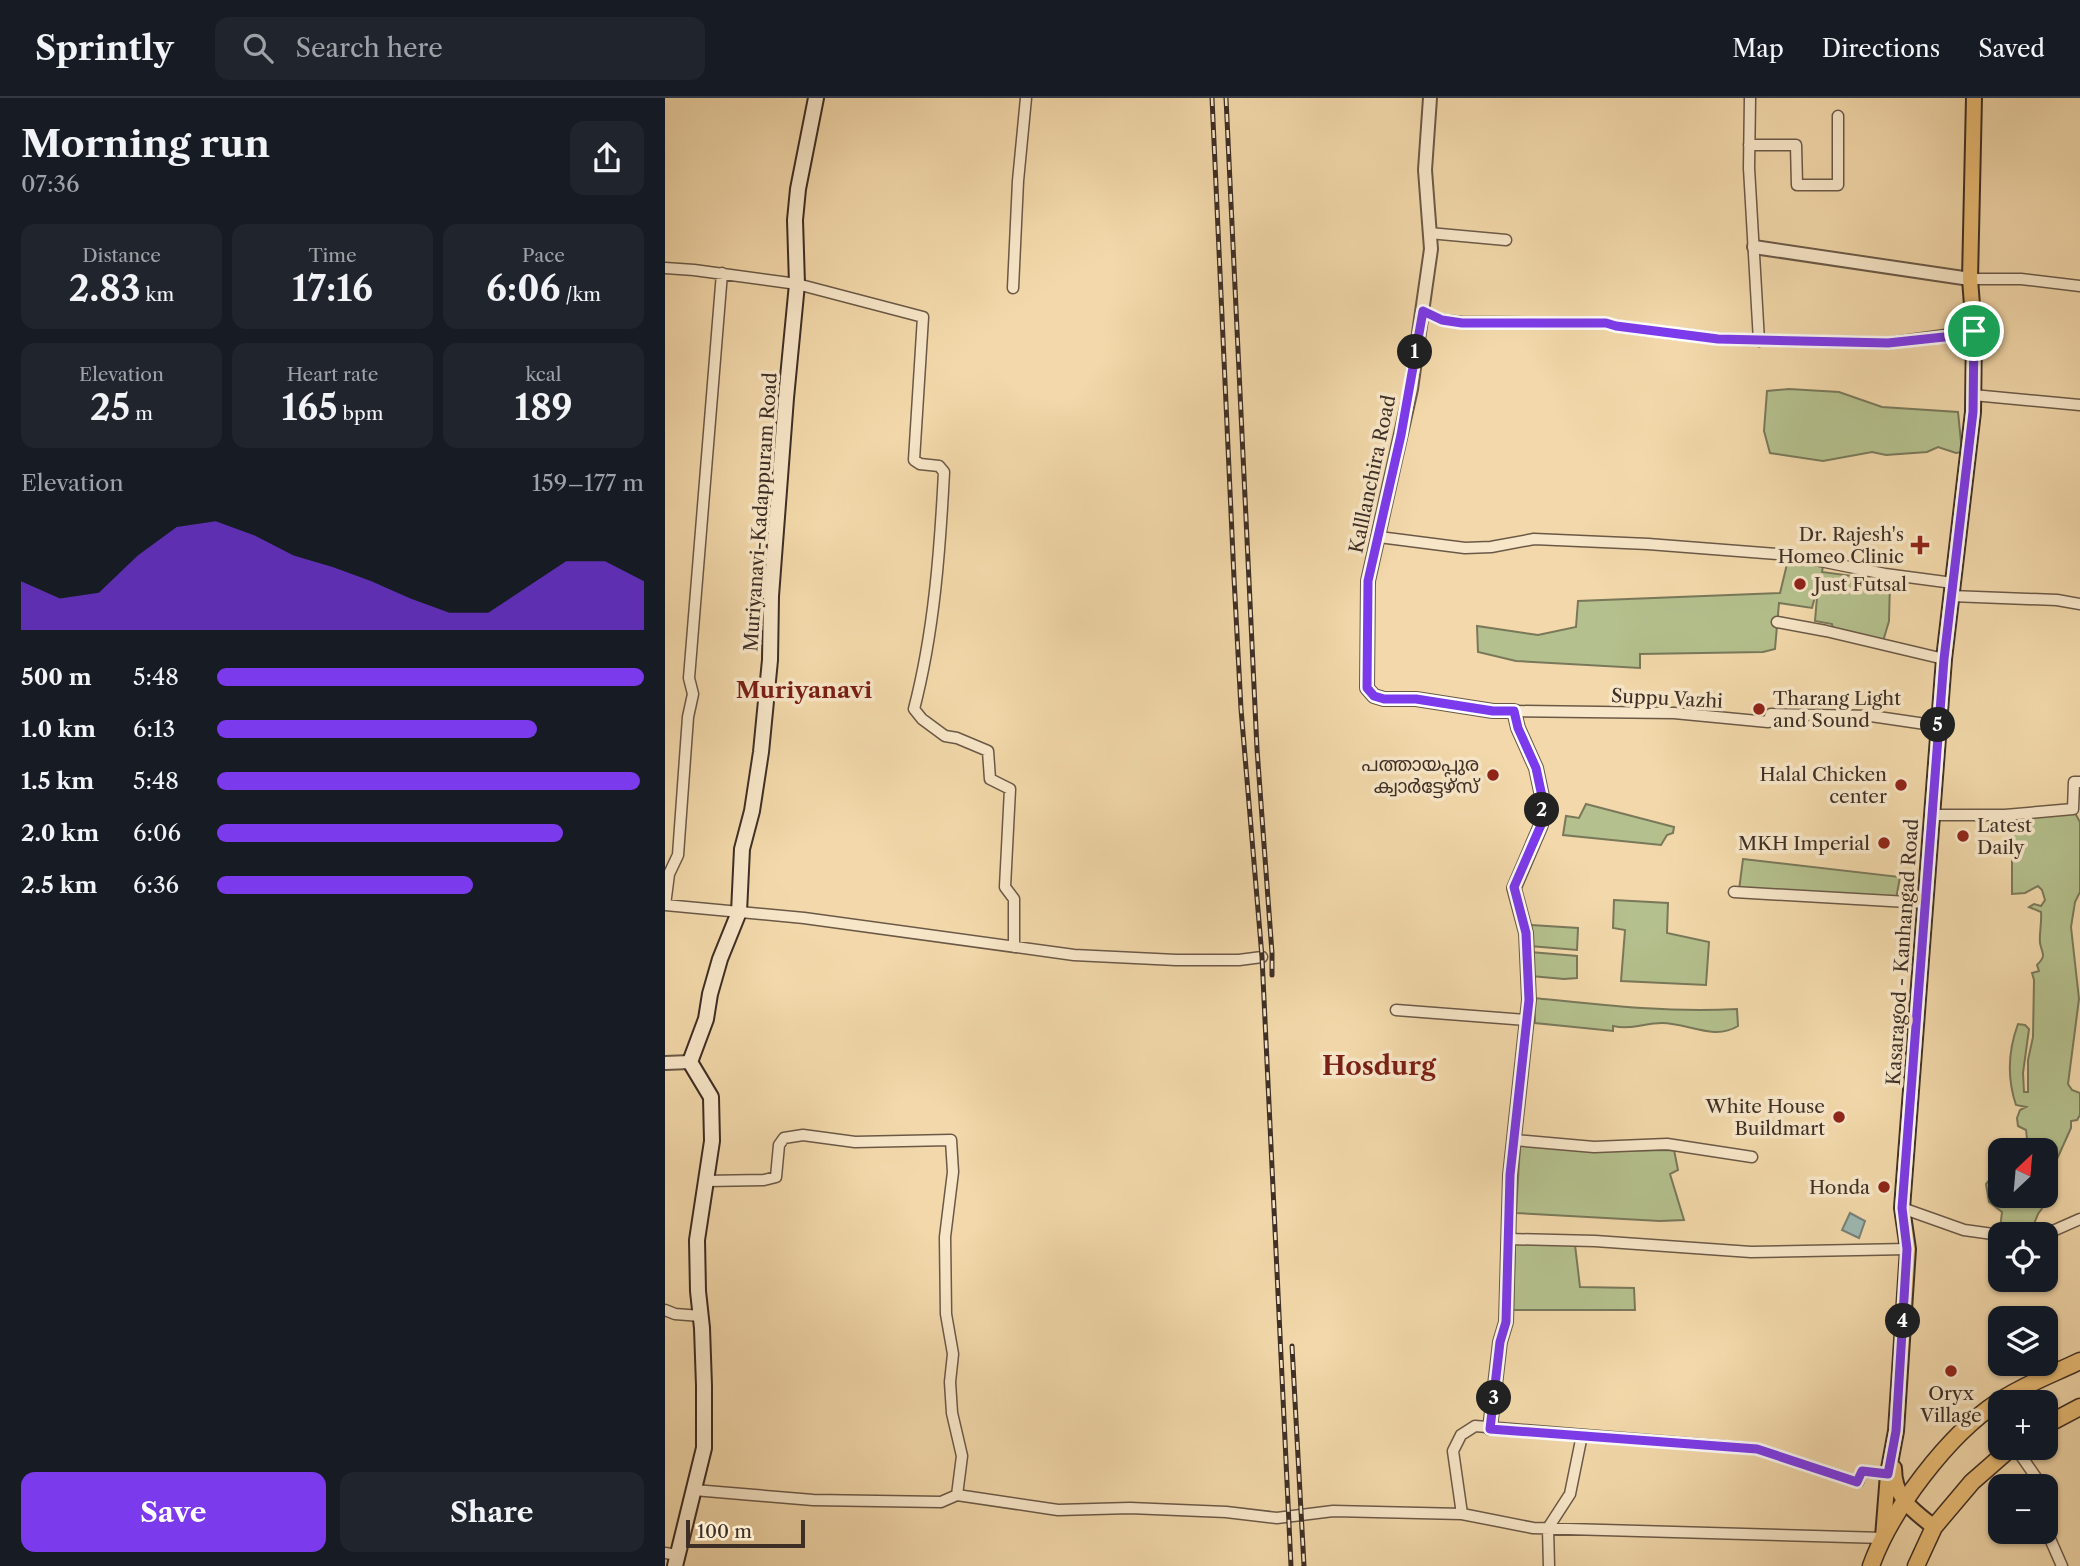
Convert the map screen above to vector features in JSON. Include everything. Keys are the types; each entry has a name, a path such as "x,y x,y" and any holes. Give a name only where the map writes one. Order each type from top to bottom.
{"highway":[{"path":"1871,1566 1883,1538 1904,1504 1948,1445 1998,1402 2080,1361"},
{"path":"2058,1419 2080,1407"},
{"path":"1916,1566 1934,1527 1972,1482 1998,1460"}],"main road":[{"name":"Muriyanavi-Kadappuram Road","path":"690,1062 706,1019 720,959 739,912 742,849 752,811 761,752 797,284 795,220 816,98"},
{"name":"Kasaragod - Kanhangad Road","path":"1904,1504 1897,1491 1894,1473 1907,1249 1902,1208 1938,726 1952,589 1960,541 1973,395 1974,331 1971,279 1974,98"},
{"path":"673,1558 704,1448 704,1385 697,1240 712,1141 711,1097 690,1062"},
{"name":"Kasaragod - Kanhangad Road","path":"1883,1538 1888,1474 1896,1431"},
{"path":"1904,1504 1934,1527"}],"street":[{"path":"1013,288 1025,98"},
{"name":"Kalllanchira Road","path":"1430,98 1425,170 1431,249 1411,389 1368,581 1367,688 1374,696 1384,699 1416,699 1493,711 1514,711"},
{"path":"1750,98 1749,145 1759,341"},
{"path":"1749,145 1796,145 1797,186 1838,185 1838,116"},
{"path":"1429,233 1506,240"},
{"path":"1754,247 1971,279 2021,279 2080,286"},
{"path":"665,268 797,284 923,317 914,460 920,464 939,466 944,472 940,545 926,664 914,709 922,719 945,736 988,751 990,779 1010,789 1005,887 1014,899 1014,947"},
{"path":"722,273 689,678 693,694 688,717 678,855 669,874 665,905 804,918 1074,955 1177,960 1239,960 1262,957"},
{"path":"1423,311 1442,320 1462,323 1606,323 1689,335 1759,341 1835,340 1888,343 1974,331"},
{"path":"1973,395 2080,405"},
{"path":"1379,537 1465,548 1491,547 1534,539 1649,544 1790,555 1952,589 2080,604"},
{"path":"1777,622 1944,659"},
{"path":"1490,1429 1500,1342 1506,1322 1514,1140 1529,1000 1526,933 1514,887 1541,825 1543,801 1536,768 1518,728 1514,711"},
{"name":"Suppu Vazhi","path":"1514,711 1674,713 1768,722 1771,714 1871,716 1938,726"},
{"path":"1931,815 2005,815 2073,809 2074,782 2080,782"},
{"path":"1734,892 1925,903"},
{"path":"1396,1010 1527,1020"},
{"path":"665,1063 690,1062"},
{"path":"705,1181 764,1180 776,1177 779,1145 784,1138 803,1135 855,1142 951,1140 953,1172 945,1237 946,1314 953,1354 950,1382 952,1413 962,1457 957,1495"},
{"path":"1514,1140 1594,1147 1667,1144 1752,1157"},
{"path":"1902,1208 1964,1230 1988,1234"},
{"path":"2058,1229 2080,1219"},
{"path":"1508,1239 1595,1241 1751,1252 1907,1249"},
{"path":"665,1310 675,1314 701,1316"},
{"path":"1462,1514 1453,1451 1461,1435 1475,1426 1757,1449 1857,1482 1862,1471 1888,1474"},
{"path":"1549,1566 1548,1528 1570,1494 1582,1435"},
{"path":"694,1490 813,1500 941,1502 957,1495 1058,1510 1130,1508 1226,1512 1277,1518 1333,1511 1462,1514 1507,1524 1548,1528 1883,1538"},
{"path":"2052,1544 2062,1566"}],"green space":[{"path":"1789,389 1839,392 1882,407 1958,412 1962,452 1956,453 1938,447 1927,452 1886,455 1872,452 1823,461 1770,453 1764,431 1767,391"},
{"path":"1788,560 1823,566 1822,572 1890,581 1889,621 1884,638 1880,641 1833,630 1832,624 1815,621 1818,585 1812,608 1779,603 1775,649 1763,652 1640,654 1640,668 1516,661 1478,652 1477,626 1538,635 1576,627 1578,601 1780,593"},
{"path":"1586,804 1674,827 1673,833 1667,835 1661,845 1563,835 1566,816 1579,818"},
{"path":"2075,813 2080,822 2080,892 2075,902 2071,927 2079,999 2068,1084 2072,1090 2080,1093 2080,1115 2077,1120 2071,1121 2071,1128 2058,1157 2058,1138 2027,1138 2026,1130 2018,1126 2020,1110 2026,1107 2016,1105 2010,1075 2011,1054 2018,1024 2025,1025 2029,1029 2023,1073 2024,1092 2028,1092 2028,1060 2033,1037 2032,973 2039,971 2037,965 2043,954 2040,940 2041,912 2029,907 2034,904 2041,906 2045,900 2038,886 2025,893 2012,894 2012,819"},
{"path":"1743,859 1900,877 1896,899 1739,890"},
{"path":"1614,900 1668,903 1667,933 1709,942 1706,985 1621,981 1625,930 1613,928"},
{"path":"1531,925 1578,928 1577,950 1530,946"},
{"path":"1530,952 1577,956 1577,978 1531,976"},
{"path":"1534,998 1661,1009 1737,1009 1738,1026 1710,1032 1662,1023 1613,1026 1613,1031 1535,1023"},
{"path":"1536,1144 1585,1151 1674,1150 1678,1170 1670,1174 1684,1220 1516,1213 1520,1146"},
{"path":"1997,1208 2042,1208 2035,1222 2001,1222 2002,1212"},
{"path":"1515,1242 1575,1245 1580,1287 1634,1288 1635,1310 1513,1310"}],"water":[{"path":"1850,1213 1865,1221 1859,1238 1842,1230"}],"railway":[{"path":"1212,98 1241,709 1262,957 1291,1566"},
{"path":"1226,98 1257,749 1272,975"},
{"path":"1292,1346 1304,1566"}],"place":[{"name":"Dr. Rajesh's Homeo Clinic","path":"1920,545"},
{"name":"Just Futsal","path":"1800,584"},
{"name":"Tharang Light and Sound","path":"1759,709"},
{"name":"പത്തായപ്പുര ക്വാർട്ടേഴ്സ്","path":"1493,775"},
{"name":"Halal Chicken center","path":"1901,785"},
{"name":"Latest Daily","path":"1963,836"},
{"name":"MKH Imperial","path":"1884,843"},
{"name":"White House Buildmart","path":"1839,1117"},
{"name":"Honda","path":"1884,1187"},
{"name":"Oryx Village","path":"1951,1371"}],"district":[{"name":"Muriyanavi","path":"804,690"},
{"name":"Hosdurg","path":"1379,1066"}],"route":[{"path":"1423,311 1442,320 1462,323 1606,323 1718,339 1759,341 1835,340 1888,343 1974,331 1973,412 1960,541 1944,659 1929,849 1902,1208 1907,1249 1896,1431 1888,1474 1862,1471 1857,1482 1757,1449 1490,1429 1500,1342 1506,1322 1510,1175 1529,1000 1526,933 1514,887 1541,825 1543,801 1536,768 1518,728 1514,711 1493,711 1416,699 1384,699 1374,696 1367,688 1365,670 1368,581 1411,389 1416,340 1423,311"}]}
